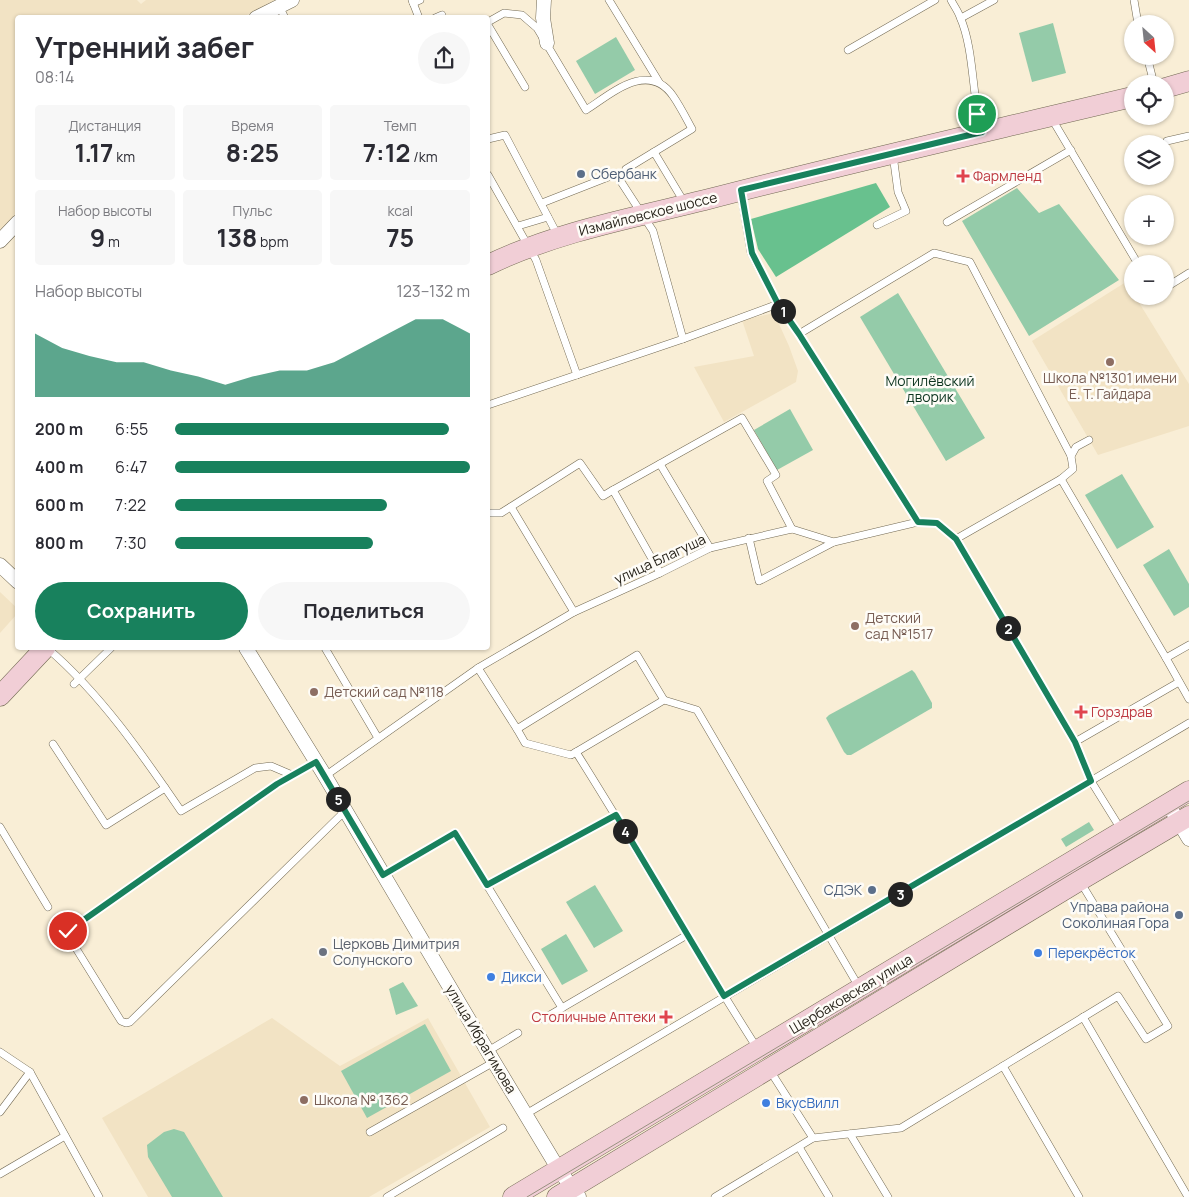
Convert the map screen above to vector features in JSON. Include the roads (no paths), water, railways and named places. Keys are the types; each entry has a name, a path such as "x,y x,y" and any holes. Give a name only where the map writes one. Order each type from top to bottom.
{"main road":[{"path":"1174,86 1189,81"},
{"path":"1174,88 1189,85"},
{"name":"Измайловское шоссе","path":"490,264 529,247 559,237 741,190 1124,99"},
{"path":"0,696 44,650"},
{"name":"Щербаковская улица","path":"514,1197 1189,791"},
{"name":"Щербаковская улица","path":"570,1194 769,1069 1080,881 1186,826"}],"street":[{"path":"544,0 543,18 547,43"},
{"path":"265,15 285,8"},
{"path":"0,241 15,225"},
{"path":"0,565 15,579"},
{"name":"улица Ибрагимова","path":"247,650 325,776 526,1114 559,1170 570,1194"},
{"path":"1168,804 1186,826"}],"lane":[{"path":"609,0 659,82 672,94 692,129 626,169"},
{"path":"848,50 935,0"},
{"path":"951,0 961,18 967,40 977,114 982,132"},
{"path":"961,18 994,0"},
{"path":"1134,0 1136,15"},
{"path":"415,1 418,15"},
{"path":"490,23 504,13 522,15 537,28 586,110 630,83 644,79 659,82"},
{"path":"490,27 525,87"},
{"path":"1050,116 1133,255"},
{"path":"490,139 505,135 559,237"},
{"path":"1174,139 1189,136"},
{"path":"947,222 1071,150"},
{"path":"654,152 686,204"},
{"path":"877,225 906,211 898,192 892,154"},
{"path":"542,203 616,174 654,232 683,339"},
{"path":"490,178 539,267 577,375"},
{"path":"741,190 752,253 778,304 918,522"},
{"path":"518,226 548,216"},
{"path":"799,334 934,253 970,262 1072,456 1073,469 1062,479 956,539"},
{"path":"1174,282 1189,273"},
{"path":"490,404 683,339 778,304"},
{"path":"490,513 501,513 580,463 603,496 742,418 776,475 766,481 792,529"},
{"path":"1072,456 1076,447 1089,440"},
{"path":"660,464 710,548"},
{"path":"1062,479 1189,699"},
{"path":"613,490 660,574"},
{"path":"511,507 574,612"},
{"path":"749,538 759,581 834,542 918,522 937,523 956,539 1075,742 1091,781 1122,831"},
{"name":"улица Благуша","path":"325,776 478,668 574,612 660,574 710,548 792,529 834,542"},
{"path":"1166,658 1189,645"},
{"path":"48,650 80,678 140,754 181,811 256,768 271,766 292,775"},
{"path":"74,684 110,650"},
{"path":"326,650 378,738"},
{"path":"517,729 637,655 664,700 697,710 860,989"},
{"path":"478,668 525,743 571,755 664,700"},
{"path":"1075,742 1179,682"},
{"path":"526,1114 1189,723"},
{"path":"53,744 106,825 165,788"},
{"path":"576,752 758,1050"},
{"path":"316,762 261,795 68,931 69,937 121,1021 130,1022 345,811"},
{"path":"487,885 616,815"},
{"path":"0,827 48,908"},
{"path":"383,875 455,833 562,1008"},
{"path":"716,1197 813,1138 901,1128 1118,996 1146,1039 1168,1026 1080,881"},
{"path":"543,1019 687,935"},
{"path":"1083,1017 1188,1197"},
{"path":"370,1132 491,1057 518,1034"},
{"path":"0,1052 30,1072 99,1197"},
{"path":"1003,1066 1079,1197"},
{"path":"769,1069 813,1138"},
{"path":"0,1112 30,1072"},
{"path":"387,1197 503,1128"},
{"path":"850,1134 888,1197"},
{"path":"0,1174 65,1136"},
{"path":"799,1147 829,1197"}],"tram line":[{"path":"527,1197 1189,801"}],"place":[{"name":"Сбербанк","path":"581,174"},
{"name":"Фармленд","path":"963,176"},
{"name":"Школа №1301 имени Е. Т. Гайдара","path":"1110,362"},
{"name":"Детский сад №1517","path":"855,626"},
{"name":"Детский сад №118","path":"314,692"},
{"name":"Горздрав","path":"1081,712"},
{"name":"СДЭК","path":"872,890"},
{"name":"Управа района Соколиная Гора","path":"1179,915"},
{"name":"Церковь Димитрия Солунского","path":"323,952"},
{"name":"Перекрёсток","path":"1038,953"},
{"name":"Дикси","path":"491,977"},
{"name":"Столичные Аптеки","path":"666,1017"},
{"name":"Школа № 1362","path":"304,1100"},
{"name":"ВкусВилл","path":"766,1103"}],"park label":[{"name":"Могилёвский дворик","path":"930,390"}]}
